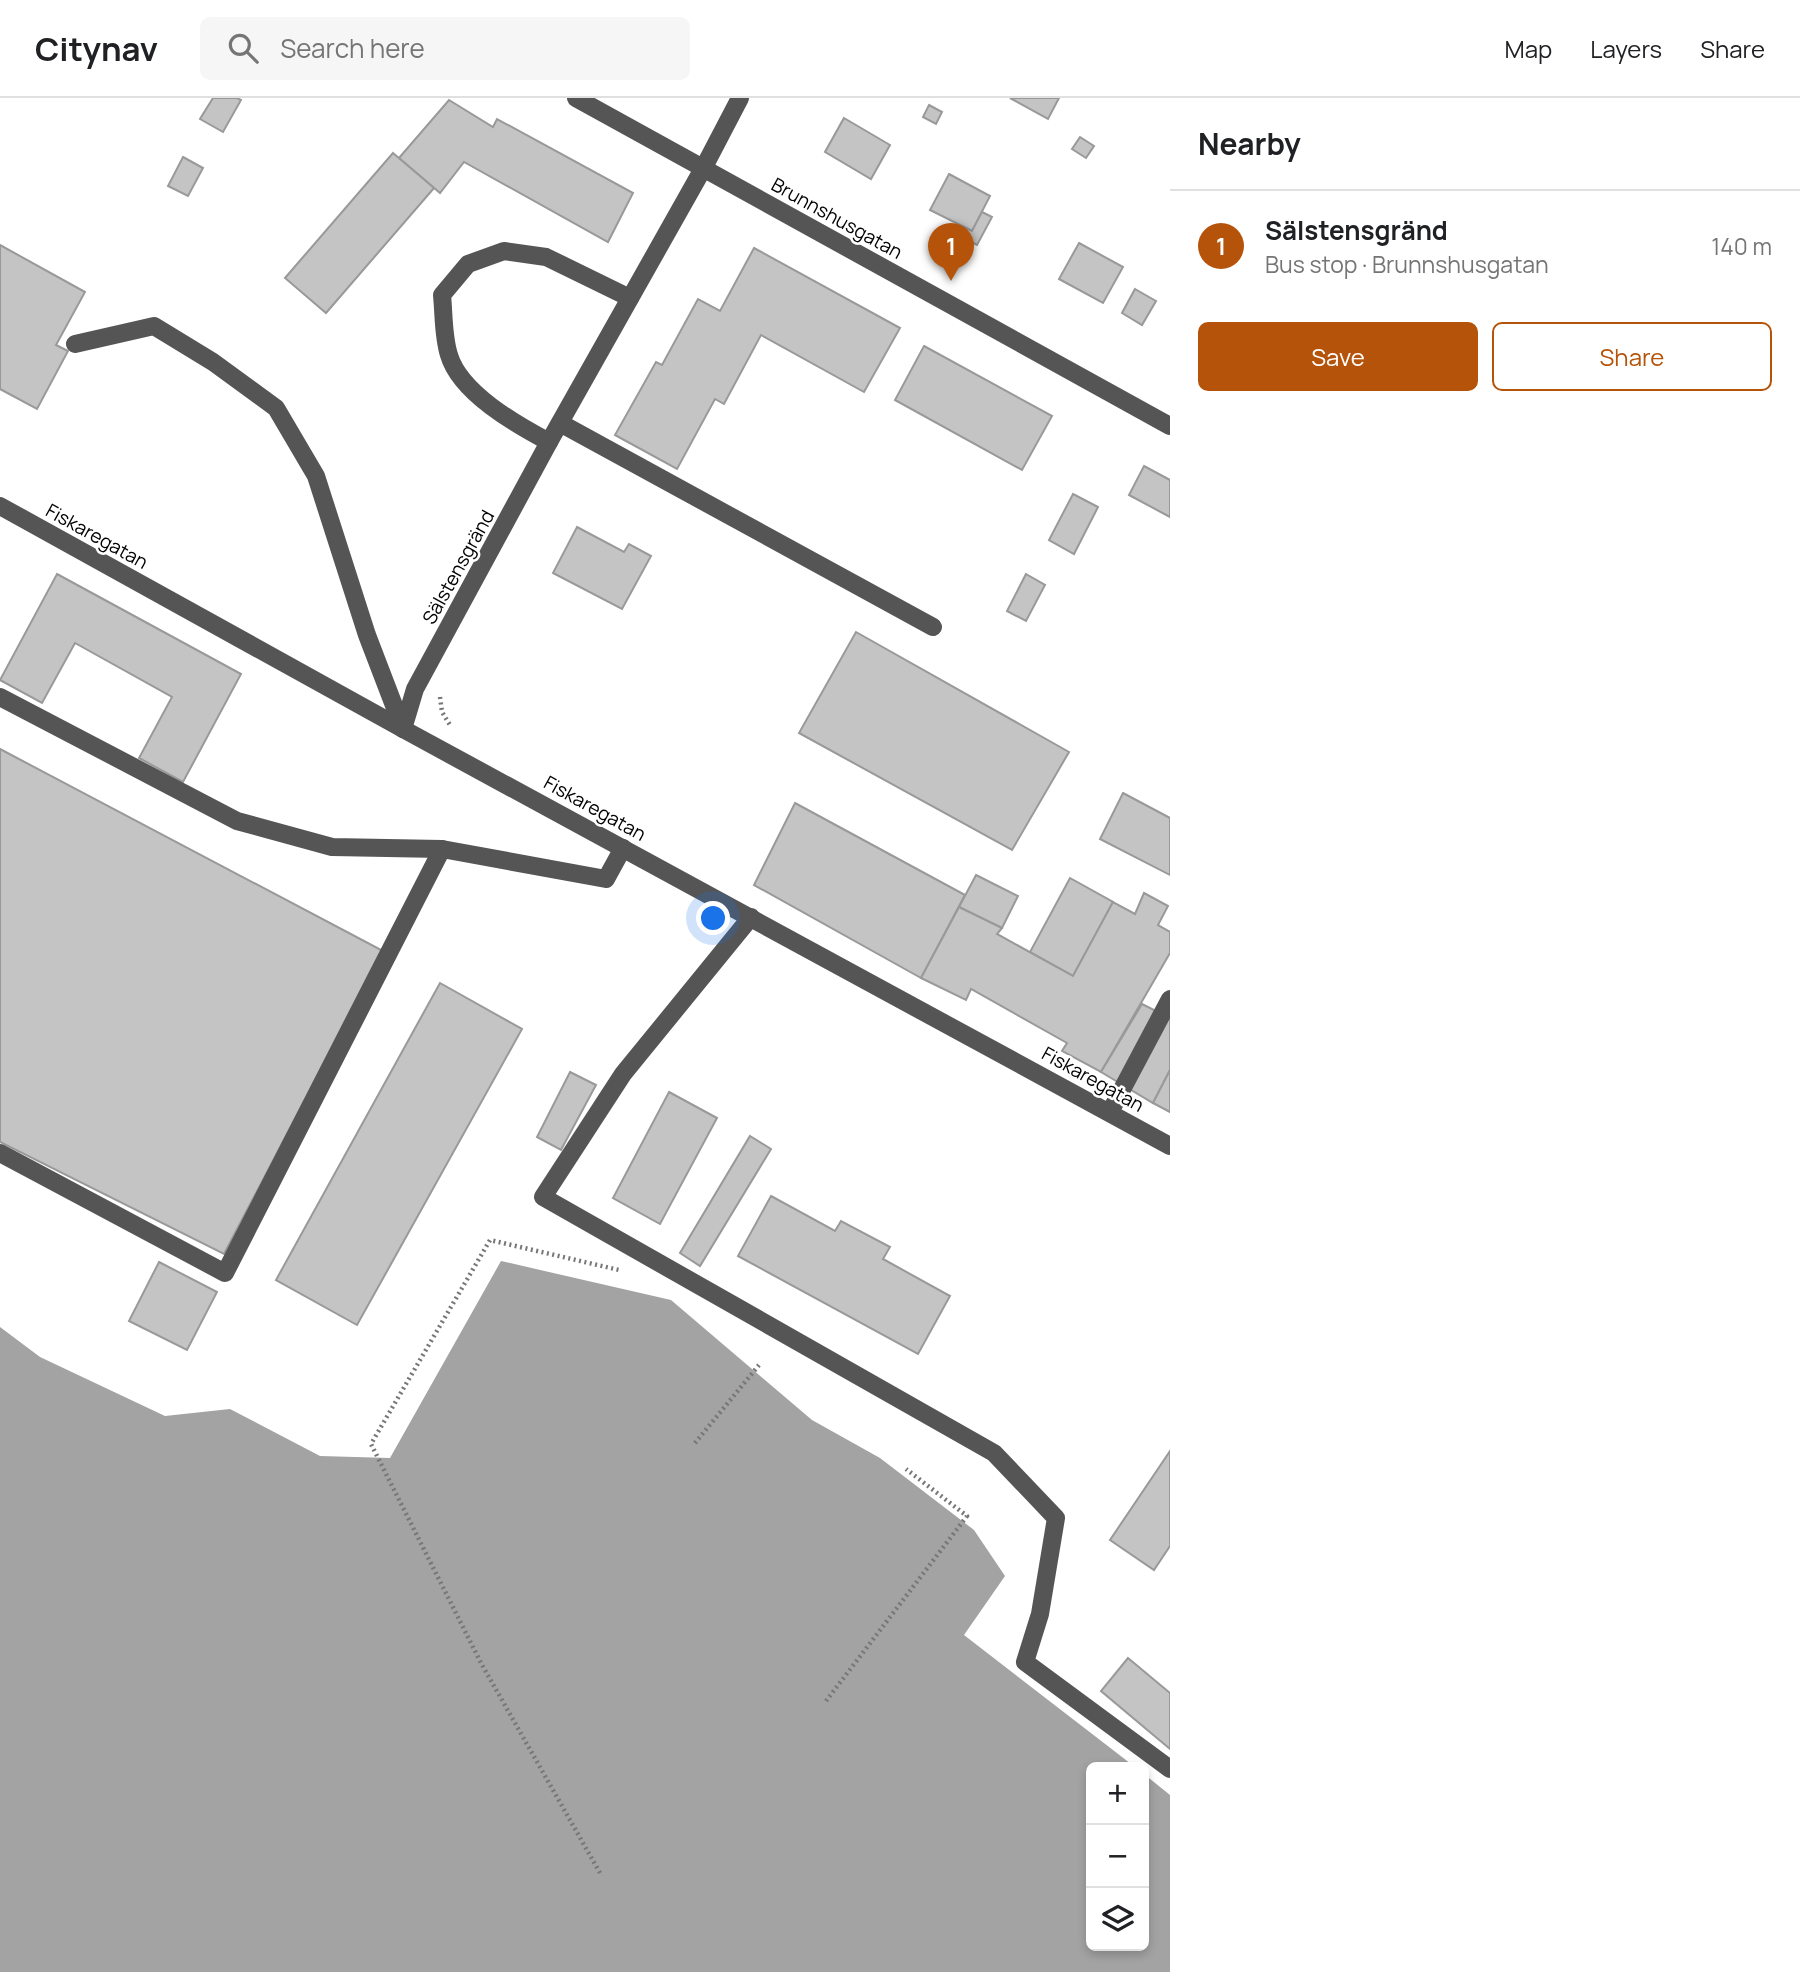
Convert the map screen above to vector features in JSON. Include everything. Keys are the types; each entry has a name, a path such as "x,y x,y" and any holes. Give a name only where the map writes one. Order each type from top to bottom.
{"street":[{"name":"Brunnshusgatan","path":"576,98 1170,426"},
{"name":"Sälstensgränd","path":"403,729 415,689 740,98"},
{"path":"549,442 506,419 458,376 449,355 442,295 468,264 504,251 546,257 630,298"},
{"path":"75,344 154,326 213,362 276,408 316,475 367,635 403,729"},
{"path":"560,423 933,627"},
{"name":"Fiskaregatan","path":"0,506 403,729 1170,1146"},
{"path":"0,697 237,821 332,847 442,849 606,879 623,848"},
{"path":"0,1153 225,1273 442,849"},
{"path":"751,917 623,1074 543,1197 994,1453 1056,1518 1040,1614 1025,1662 1170,1769"},
{"path":"1110,1112 1170,999"}],"path":[{"path":"600,1873 481,1663 371,1444 490,1240 624,1272"},
{"path":"695,1443 759,1365"},
{"path":"825,1701 967,1516 906,1469"}],"shaded area":[{"path":"501,1261 671,1300 812,1420 880,1458 974,1530 1005,1576 964,1635 1129,1762 1086,1762 1086,1951 1149,1951 1149,1778 1170,1795 1170,1972 0,1972 0,1327 40,1357 165,1416 230,1409 320,1456 390,1458"}],"building":[{"path":"213,98 241,100 223,132 200,119"},
{"path":"1010,98 1059,98 1048,119"},
{"path":"449,100 493,127 497,119 633,193 608,242 464,162 440,193 399,158"},
{"path":"929,105 942,112 936,124 923,117"},
{"path":"844,118 890,145 871,179 825,152"},
{"path":"1080,137 1094,146 1086,158 1072,149"},
{"path":"393,153 434,188 326,313 285,278"},
{"path":"183,157 203,168 188,196 168,186"},
{"path":"949,174 990,196 972,231 930,210"},
{"path":"982,212 992,217 977,245 958,235 962,226 972,231"},
{"path":"1079,243 1123,267 1103,303 1059,279"},
{"path":"0,245 85,292 56,345 68,351 37,409 0,389"},
{"path":"754,248 900,328 864,392 761,335 724,404 715,399 677,469 615,435 656,362 662,365 698,299 720,311"},
{"path":"1135,289 1156,301 1142,325 1122,313"},
{"path":"924,346 1052,416 1022,470 895,400"},
{"path":"1144,466 1170,480 1170,517 1129,495"},
{"path":"1073,494 1098,507 1074,554 1049,540"},
{"path":"577,527 624,552 629,544 651,556 622,609 553,573"},
{"path":"57,574 241,674 183,782 139,758 172,697 75,643 42,703 0,680"},
{"path":"1026,574 1045,585 1026,621 1007,611"},
{"path":"856,632 1069,752 1012,850 799,733"},
{"path":"0,749 383,951 224,1254 0,1142"},
{"path":"1123,793 1170,818 1170,875 1100,839"},
{"path":"795,803 965,895 921,978 754,885"},
{"path":"976,875 1018,896 1002,928 959,907"},
{"path":"1070,878 1113,902 1073,976 1030,952"},
{"path":"1144,893 1168,906 1158,925 1170,932 1170,953 1101,1072 1062,1051 1067,1043 971,989 966,1000 921,978 959,907 1002,928 997,934 1073,976 1113,902 1135,914"},
{"path":"440,983 522,1029 357,1325 276,1280"},
{"path":"1142,1004 1170,1018 1170,1070 1153,1103 1101,1072"},
{"path":"1170,1070 1170,1112 1153,1103"},
{"path":"570,1072 596,1085 561,1150 537,1137"},
{"path":"669,1092 717,1118 660,1224 613,1198"},
{"path":"750,1136 771,1149 700,1266 680,1253"},
{"path":"771,1196 835,1231 841,1221 890,1247 883,1259 950,1296 918,1354 738,1256"},
{"path":"159,1262 217,1292 187,1350 129,1321"},
{"path":"1170,1451 1170,1546 1154,1570 1110,1540"},
{"path":"1128,1658 1170,1693 1170,1749 1101,1691"}],"place":[{"name":"Sälstensgränd","path":"951,281"}]}
